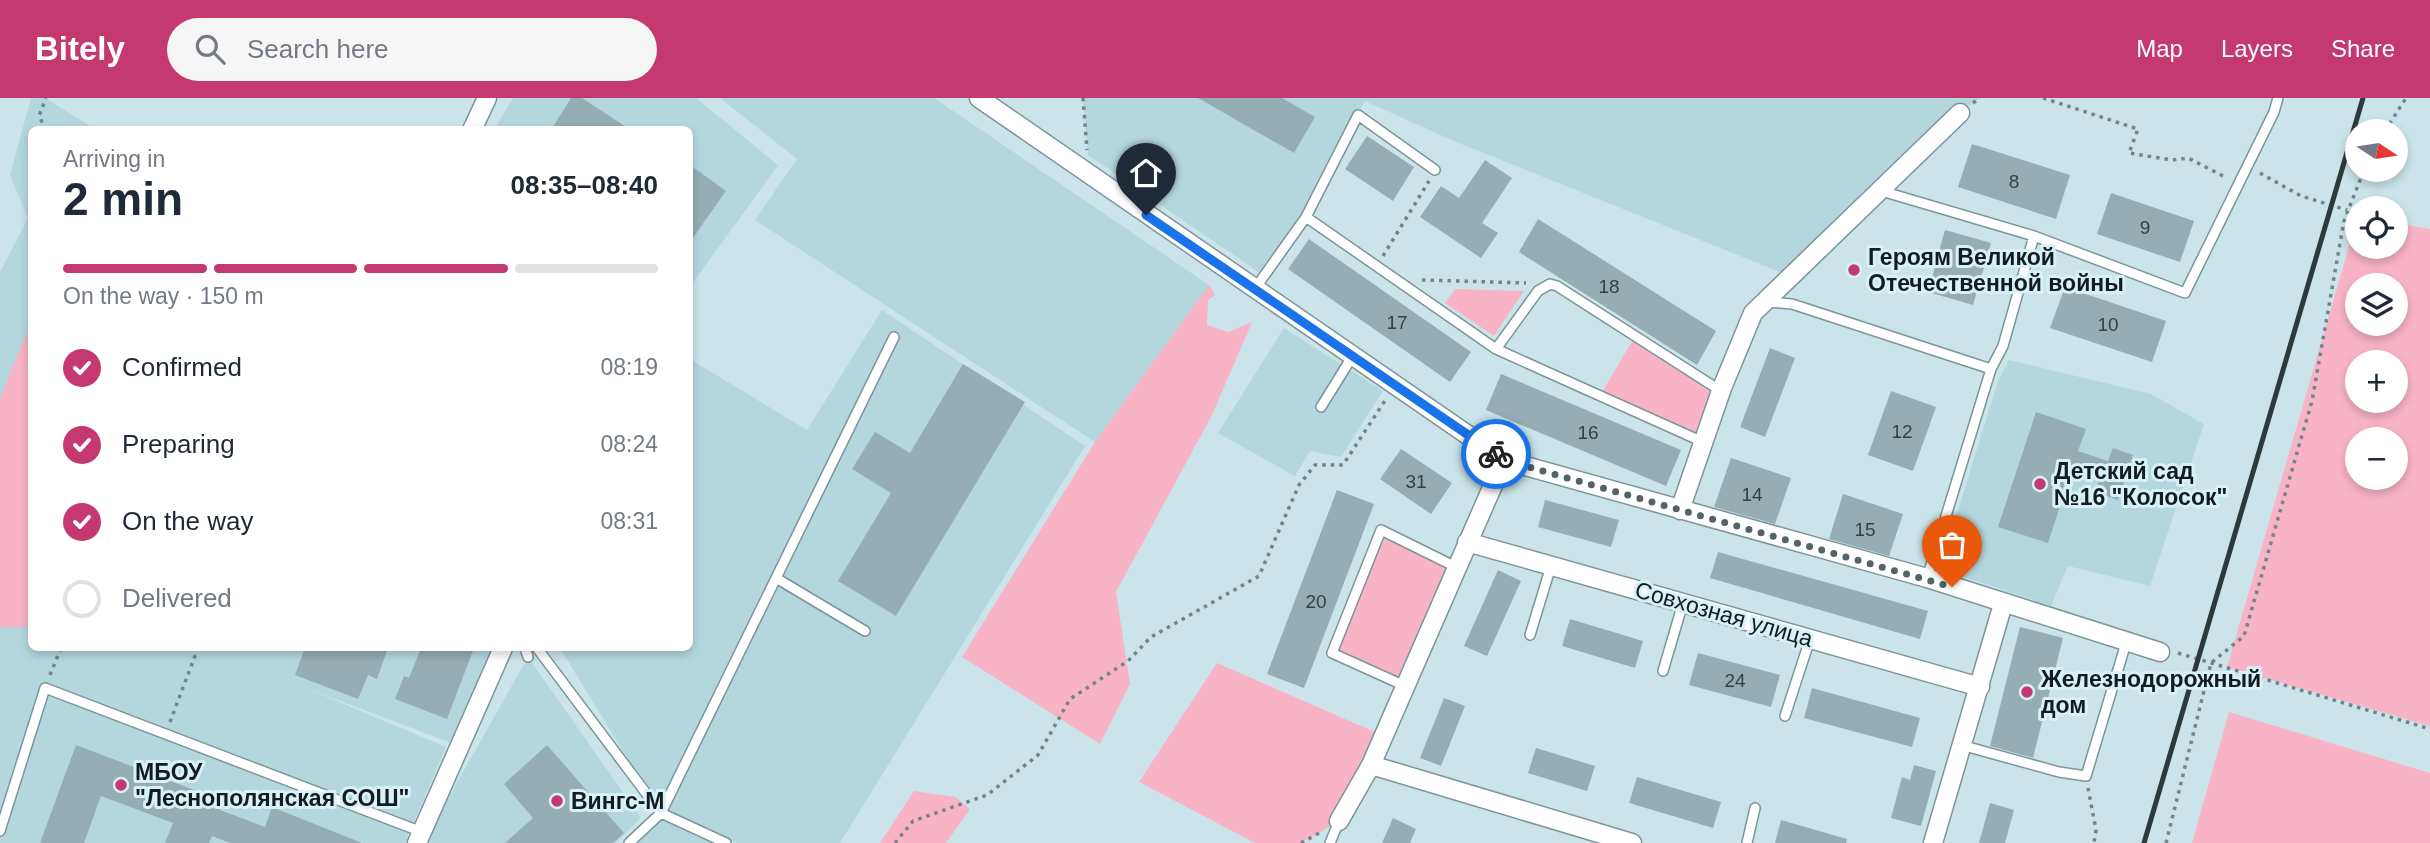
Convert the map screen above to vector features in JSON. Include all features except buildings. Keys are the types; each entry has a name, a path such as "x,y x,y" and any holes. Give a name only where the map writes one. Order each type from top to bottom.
{"street":[{"path":"474,126 487,98"},
{"path":"979,98 1504,460 1927,578 2160,652"},
{"path":"1680,510 1721,391 1753,313 1877,190 1960,113"},
{"path":"1339,821 1371,765 1504,460"},
{"name":"Совхозная улица","path":"1467,542 1980,688"},
{"path":"1933,843 2003,604"},
{"path":"419,837 502,651"},
{"path":"1371,765 1632,843"}],"lane":[{"path":"1877,190 2034,236 2185,293 2278,98"},
{"path":"1254,290 1306,217 1358,115 1435,170"},
{"path":"1306,217 1496,349 1703,442"},
{"path":"1927,578 1991,369 2003,346 2034,236"},
{"path":"1496,349 1538,291 1549,284 1557,286 1721,391"},
{"path":"1762,304 1773,301 1791,304 1991,369"},
{"path":"629,843 661,813 894,337"},
{"path":"1321,407 1352,357"},
{"path":"1405,686 1332,653 1381,530 1456,567"},
{"path":"1530,635 1551,566"},
{"path":"776,578 865,631"},
{"path":"1663,671 1683,603"},
{"path":"1785,716 1810,639"},
{"path":"1961,745 2059,772 2086,776 2126,643"},
{"path":"539,651 661,813 726,843"},
{"path":"0,831 45,688 419,837"},
{"path":"1747,843 1755,808"},
{"path":"1330,843 1339,821"}],"path":[{"path":"44,126 39,116 46,98"},
{"path":"1083,98 1088,155"},
{"path":"2043,98 2138,129 2129,153 2172,160 2188,158 2238,184"},
{"path":"2393,119 2406,98"},
{"path":"2246,169 2266,176 2301,196 2345,209"},
{"path":"1377,266 1435,170"},
{"path":"2166,843 2211,663 2244,636 2312,401 2345,221"},
{"path":"1395,279 1549,284"},
{"path":"895,843 914,821 987,794 1038,755 1070,699 1128,661 1151,637 1259,576 1299,485 1315,465 1343,465 1394,386"},
{"path":"45,688 60,651"},
{"path":"165,734 197,651"},
{"path":"2160,652 2184,653 2430,729"},
{"path":"2086,776 2096,830 2094,843"}],"shaded area":[{"path":"31,98 45,98 90,126 28,126 28,218 10,175"},
{"path":"513,98 696,98 778,165 693,283 693,126 496,126"},
{"path":"720,98 934,98 1209,285 1095,442 755,220 797,159"},
{"path":"1083,98 1980,98 1960,113 1790,276 1456,142 1365,101 1306,217 1264,276 1088,155"},
{"path":"28,218 28,651 495,651 454,744 306,688 446,747 405,843 0,843 0,272"},
{"path":"2408,225 2430,229 2430,726 2227,667 2345,259 2408,259"},
{"path":"1209,285 1215,295 1208,300 1207,325 1228,332 1252,322 1212,415 1116,592 1130,684 1100,744 962,657 1095,442"},
{"path":"1455,289 1524,291 1494,336 1445,303"},
{"path":"882,310 1085,446 840,843 736,843 679,820 726,843 629,843 661,813 562,651 693,651 693,361 807,430"},
{"path":"1284,328 1383,391 1341,457 1310,451 1295,476 1218,433"},
{"path":"28,330 28,627 0,627 0,398"},
{"path":"1635,336 1721,391 1703,442 1600,396"},
{"path":"2009,360 2151,394 2204,424 2150,586 2068,566 2051,606 1940,569 1998,381"},
{"path":"1381,530 1456,567 1405,686 1332,653"},
{"name":"Вингс-М","path":"528,657 641,818 616,843 423,843"},
{"path":"1217,663 1384,736 1339,821 1301,843 1255,843 1139,782"},
{"path":"2229,712 2430,773 2430,843 2192,843"},
{"path":"914,791 955,797 970,809 946,843 880,843"}],"railway":[{"path":"2144,843 2363,98"}],"way so far":[{"path":"1496,454 1504,460 1952,587"}],"place":[{"name":"Героям Великой Отечественной войны","path":"1854,270"},
{"name":"Детский сад №16 \"Колосок\"","path":"2040,484"},
{"name":"Железнодорожный дом","path":"2027,692"},
{"name":"МБОУ \"Леснополянская СОШ\"","path":"121,785"},
{"name":"Вингс-М","path":"557,801"}],"route":[{"path":"1146,215 1496,454"}]}
